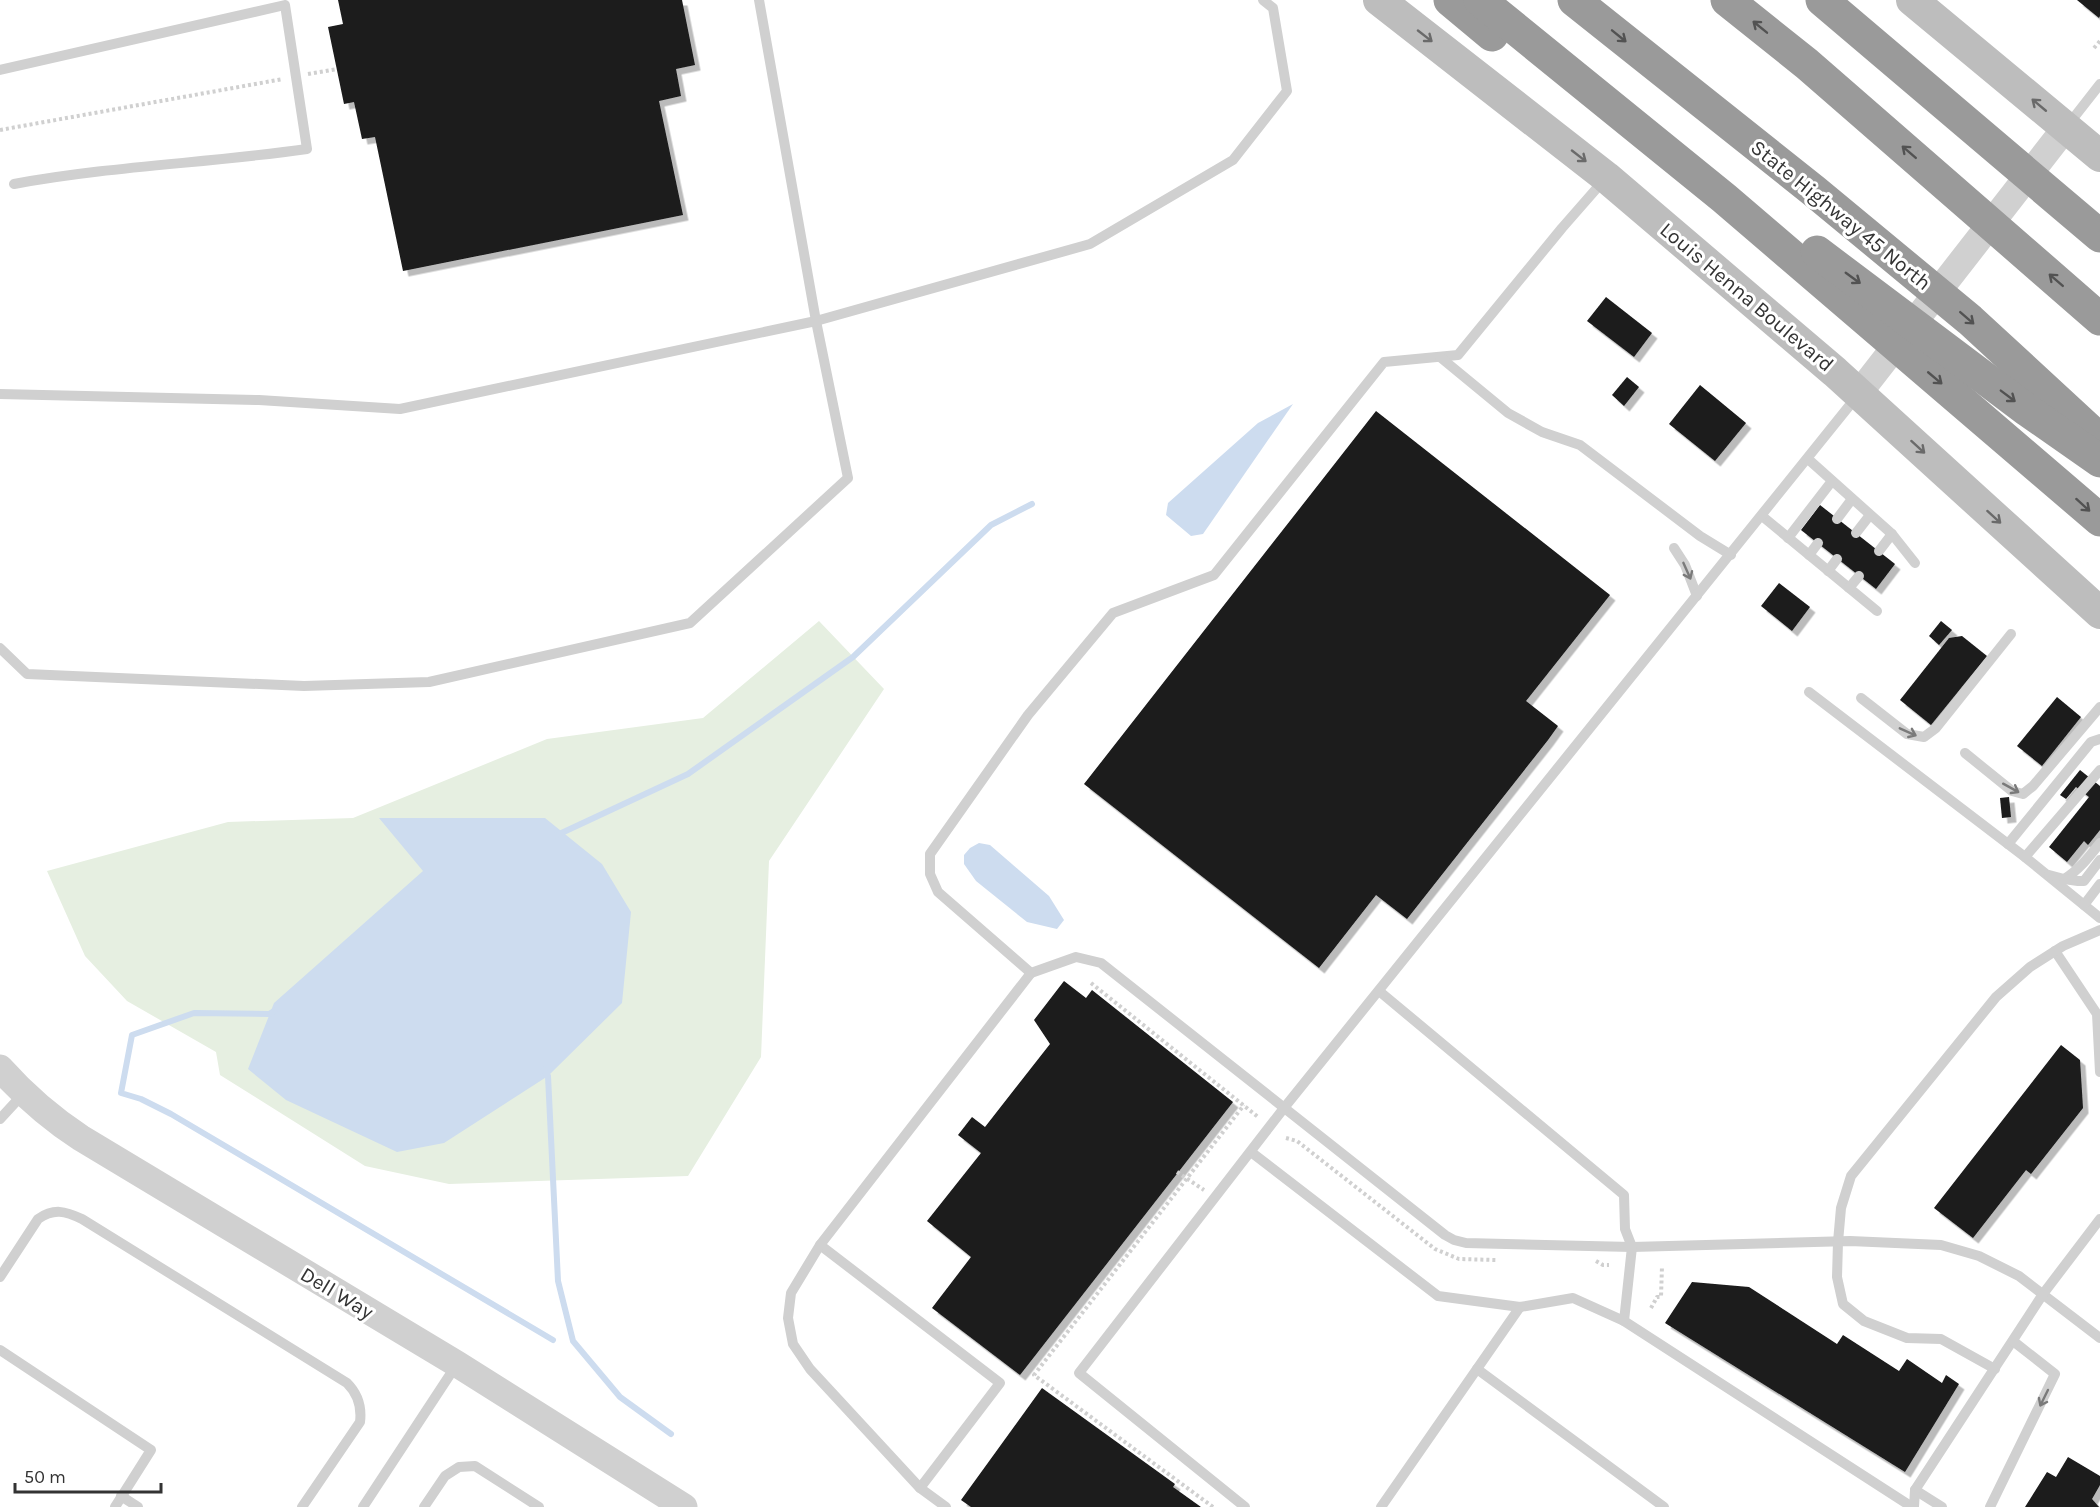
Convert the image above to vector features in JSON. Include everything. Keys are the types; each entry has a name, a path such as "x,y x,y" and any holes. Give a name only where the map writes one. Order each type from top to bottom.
{"highway":[{"path":"1450,0 1524,61 1758,209 1867,288 2027,410 2100,461"},
{"path":"1480,0 1707,184 2100,520"},
{"name":"State Highway 45 North","path":"1574,0 1814,191 1960,313 2100,440"},
{"path":"1727,0 1816,72 2100,319"},
{"path":"1820,0 2100,224"},
{"path":"1820,0 2100,236"}],"main road":[{"name":"Louis Henna Boulevard","path":"1379,0 1606,177 1859,393 2100,613"},
{"path":"1912,0 2100,156"}],"street":[{"path":"1859,393 2066,127"},
{"name":"Dell Way","path":"0,1068 23,1094 50,1118 110,1157 457,1364 684,1507"}],"lane":[{"path":"0,648 27,674 304,686 429,682 690,623 848,478 816,321 759,0"},
{"path":"0,394 259,400 400,409 816,321 1090,244 1233,160 1287,91 1273,8 1263,0"},
{"path":"0,70 285,5 307,148 261,156 70,174 14,184"},
{"path":"2066,127 2100,84"},
{"path":"1031,973 939,892 930,874 930,854 1028,715 1113,613 1214,575 1384,362 1458,355 1606,177"},
{"path":"1440,357 1508,412 1542,432 1580,445 1700,536 1731,555"},
{"path":"1245,1507 1079,1373 1284,1108 1859,393"},
{"path":"1808,459 1892,534 1915,563"},
{"path":"1788,538 1832,481"},
{"path":"1837,519 1852,499"},
{"path":"1856,533 1870,515"},
{"path":"1762,516 1877,611"},
{"path":"1879,551 1892,534"},
{"path":"1809,555 1818,543"},
{"path":"1674,548 1686,566 1697,596"},
{"path":"1828,571 1837,559"},
{"path":"1849,588 1859,576"},
{"path":"1861,698 1907,734 1924,737 1936,728 2011,634"},
{"path":"1809,692 2025,857 2100,918"},
{"path":"1965,753 2012,791 2023,794 2033,786 2100,707"},
{"path":"2008,844 2091,742 2100,739"},
{"path":"2025,857 2100,770"},
{"path":"2064,879 2078,870 2100,843"},
{"path":"2046,874 2078,882 2084,880 2100,860"},
{"path":"2084,905 2100,885"},
{"path":"1995,1369 1941,1339 1907,1338 1864,1321 1844,1304 1837,1277 1841,1208 1851,1176 1996,997 2030,967 2055,951 2100,930"},
{"path":"2055,951 2098,1014 2100,1072"},
{"path":"946,1507 920,1488 810,1369 793,1344 788,1318 791,1293 820,1245 1031,973 1076,957 1101,963 1454,1240 1466,1243 1632,1247 1838,1242 1941,1245 1979,1256 2019,1276 2100,1338"},
{"path":"1379,991 1624,1195 1625,1229 1632,1247 1624,1321"},
{"path":"0,1119 23,1094"},
{"path":"1251,1152 1438,1296 1520,1307 1573,1298 1624,1321 1913,1507 1915,1490 2043,1294 2100,1219"},
{"path":"0,1277 38,1219 56,1211 66,1212 82,1219 346,1383 355,1391 359,1401 362,1411 360,1422 302,1507"},
{"path":"820,1245 1000,1383 920,1488"},
{"path":"1381,1507 1520,1307"},
{"path":"1990,1507 2055,1374 2013,1341"},
{"path":"0,1350 151,1450 115,1507"},
{"path":"363,1507 457,1364"},
{"path":"1477,1369 1664,1507"},
{"path":"424,1507 445,1476 459,1467 475,1466 539,1507"},
{"path":"1915,1490 1942,1507"},
{"path":"122,1496 138,1507"}],"path":[{"path":"2094,48 2100,41"},
{"path":"0,130 337,69"},
{"path":"1091,983 1259,1118"},
{"path":"1177,1172 1204,1190"},
{"path":"1651,1308 1657,1297 1661,1297 1662,1266"}],"shaded area":[{"path":"819,621 884,689 769,861 761,1057 688,1176 449,1184 365,1166 220,1075 216,1052 127,1001 85,956 47,871 228,822 353,818 547,739 703,718"}],"water":[{"path":"1293,404 1203,534 1191,536 1166,515 1168,503 1258,423"},
{"path":"379,818 545,818 602,864 631,912 622,1003 548,1076 444,1143 397,1152 286,1100 248,1069 274,1003 423,871"},
{"path":"979,843 990,845 1049,896 1064,920 1057,929 1027,922 976,881 964,864 964,855"}],"building":[{"path":"338,0 682,0 695,65 676,69 681,96 659,101 683,215 403,271 375,137 362,139 354,102 344,104 328,27 343,24"},
{"path":"2077,0 2100,0 2099,18"},
{"path":"1606,297 1652,333 1634,357 1587,321"},
{"path":"1627,377 1639,387 1624,406 1612,395"},
{"path":"1700,385 1746,423 1715,461 1669,424"},
{"path":"1376,411 1610,595 1526,701 1558,726 1548,740 1407,919 1376,895 1319,968 1084,784"},
{"path":"1820,505 1895,564 1876,589 1801,530"},
{"path":"1779,583 1810,607 1792,631 1761,606"},
{"path":"1941,621 1952,630 1939,645 1929,636"},
{"path":"1962,636 1987,656 1931,725 1900,700 1949,638"},
{"path":"2057,697 2081,717 2042,766 2017,746"},
{"path":"2080,770 2100,786 2100,830 2088,845 2084,841 2067,862 2049,847 2089,797 2076,787 2066,799 2060,795"},
{"path":"2009,797 2011,817 2002,818 2000,798"},
{"path":"1064,981 1086,998 1092,990 1233,1102 1020,1375 932,1308 971,1257 927,1221 981,1153 958,1135 972,1117 985,1127 1050,1044 1034,1020"},
{"path":"2061,1045 2080,1060 2083,1108 2031,1174 2026,1170 1973,1238 1934,1208"},
{"path":"1692,1282 1749,1287 1837,1344 1843,1335 1899,1371 1907,1359 1942,1383 1946,1375 1959,1384 1905,1472 1665,1323"},
{"path":"1042,1388 1175,1484 1173,1487 1201,1507 971,1507 961,1500"},
{"path":"2068,1457 2100,1476 2100,1485 2092,1499 2099,1507 2025,1507 2047,1472 2056,1477"}],"waterway":[{"path":"555,836 688,774 853,657 991,525 1032,504"},
{"path":"274,1011 269,1014 194,1013 132,1035 121,1093 141,1099 171,1114 553,1340"},
{"path":"544,1070 548,1076 558,1281 573,1341 620,1397 671,1434"}]}
